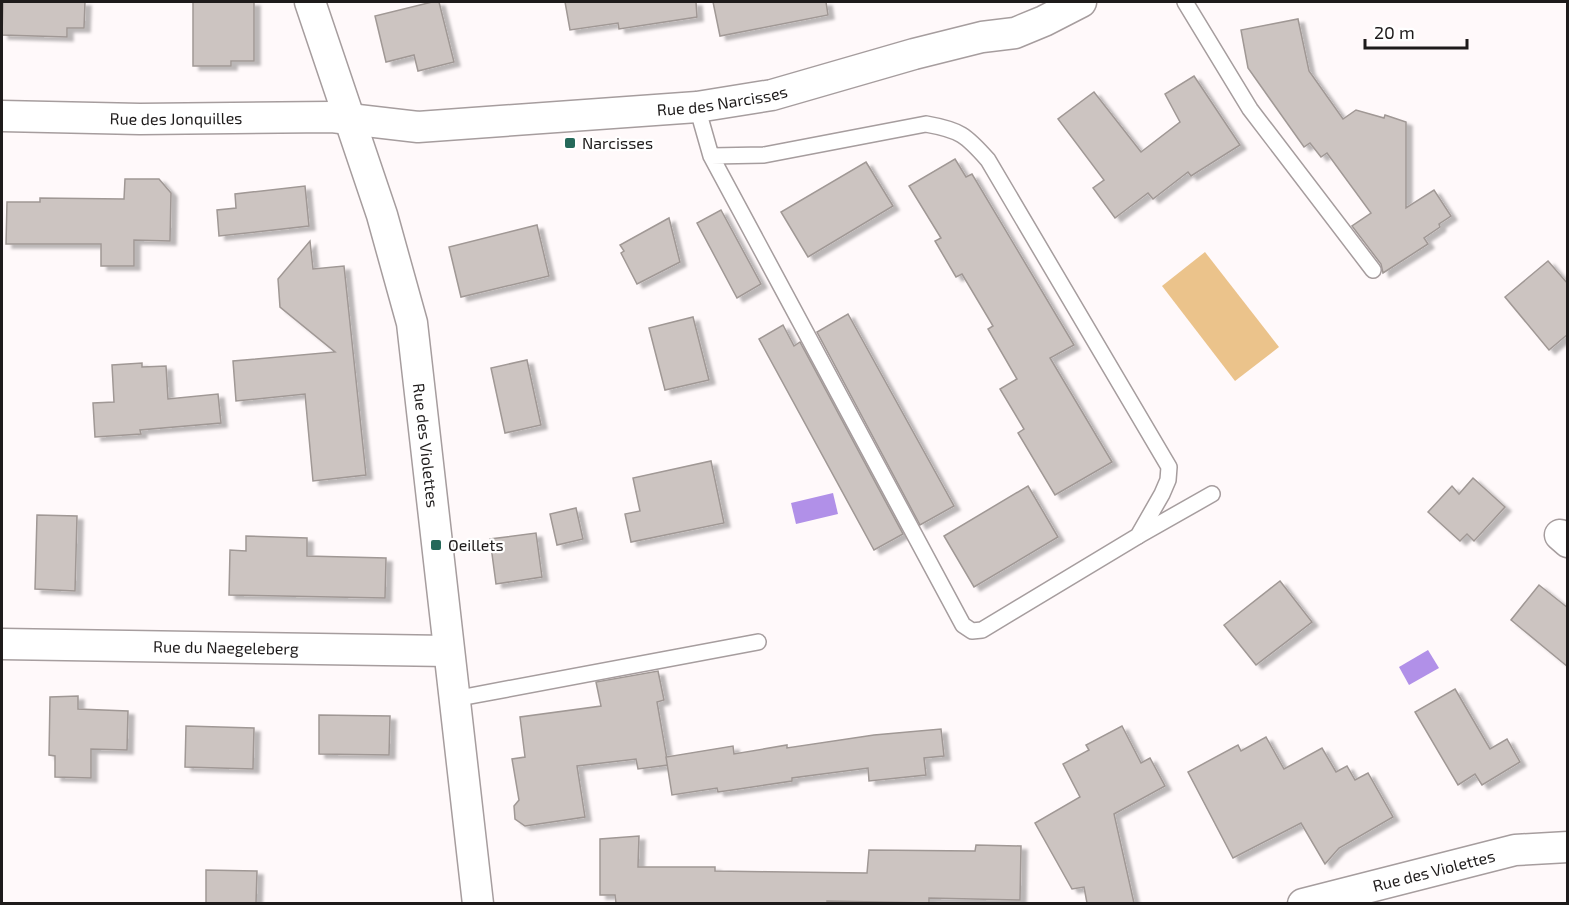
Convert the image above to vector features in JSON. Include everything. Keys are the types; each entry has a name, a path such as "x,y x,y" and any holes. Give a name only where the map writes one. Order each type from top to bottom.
{"street":[{"name":"Rue des Violettes","path":"310,2 382,215 412,323 478,903"},
{"name":"Rue des Narcisses","path":"349,119 417,127 697,107 772,95 914,54 982,37 1015,33 1081,2"},
{"name":"Rue des Jonquilles","path":"2,117 140,119 332,117 349,119"},
{"name":"Rue du Naegeleberg","path":"2,644 448,651"},
{"name":"Rue des Violettes","path":"1303,903 1515,850 1568,847"}],"lane":[{"path":"1185,2 1250,109 1373,270"},
{"path":"697,107 711,156 963,625 972,631 982,630 1212,494"},
{"path":"711,156 764,155 926,124 952,129 972,142 988,160 1169,467 1168,480 1162,494 1138,536"},
{"path":"454,699 758,642"}],"shaded area":[{"path":"1205,252 1279,347 1235,381 1162,286"},
{"path":"833,493 838,514 796,524 791,503"},
{"path":"1428,650 1439,668 1409,685 1399,667"}],"building":[{"path":"3,2 85,2 84,28 67,28 67,37 2,35"},
{"path":"193,2 254,2 254,61 231,61 231,66 193,66"},
{"path":"439,2 454,62 418,71 414,55 386,62 375,16"},
{"path":"565,2 696,2 697,17 619,29 618,23 570,30"},
{"path":"713,2 826,2 828,15 720,36"},
{"path":"1298,19 1309,71 1343,119 1356,110 1384,118 1385,115 1406,122 1406,208 1434,190 1451,216 1424,238 1428,244 1383,273 1381,264 1352,226 1371,213 1327,153 1321,157 1310,143 1304,147 1248,68 1241,30"},
{"path":"1194,76 1240,145 1191,176 1188,172 1153,199 1148,193 1115,218 1093,188 1104,180 1058,119 1094,92 1141,152 1180,122 1165,94"},
{"path":"955,159 966,177 972,174 1074,345 1050,358 1112,462 1055,495 1018,433 1024,429 1000,389 1017,379 988,329 993,326 962,274 956,277 935,241 941,238 909,186"},
{"path":"866,162 893,206 808,257 781,212"},
{"path":"125,179 159,179 171,193 170,241 134,240 134,266 101,266 101,244 6,244 7,202 40,202 40,198 124,199"},
{"path":"305,186 309,226 219,236 217,210 236,208 235,194"},
{"path":"721,210 761,284 737,298 697,223"},
{"path":"669,218 680,262 637,284 621,253 624,251 620,245"},
{"path":"537,225 549,276 461,297 449,247"},
{"path":"310,241 313,269 344,266 366,475 313,481 305,394 236,401 233,361 335,352 280,307 278,279"},
{"path":"1548,261 1568,284 1568,334 1549,350 1505,297"},
{"path":"848,314 954,506 920,525 817,332"},
{"path":"693,317 709,380 665,390 649,328"},
{"path":"783,325 794,346 800,342 903,534 874,550 759,339"},
{"path":"527,360 541,425 505,433 491,368"},
{"path":"142,363 142,367 166,366 168,399 218,394 221,423 140,430 141,434 95,437 93,403 114,402 112,365"},
{"path":"711,461 724,523 631,542 625,514 640,511 633,478"},
{"path":"1473,478 1505,507 1474,541 1467,534 1460,541 1428,512 1452,486 1459,494"},
{"path":"1028,486 1058,537 974,587 944,536"},
{"path":"576,508 583,539 557,545 550,514"},
{"path":"37,515 77,516 75,591 35,589"},
{"path":"536,533 542,577 496,584 490,539"},
{"path":"246,536 307,538 307,556 386,558 385,598 229,595 230,550 246,551"},
{"path":"1280,581 1312,622 1256,665 1224,625"},
{"path":"1539,585 1568,608 1568,667 1511,620"},
{"path":"658,671 664,700 657,702 668,765 638,769 636,759 577,766 585,817 525,826 515,819 514,806 519,800 512,759 525,757 520,717 601,706 596,682"},
{"path":"1455,689 1490,749 1507,739 1520,762 1482,785 1475,774 1458,785 1415,712"},
{"path":"78,696 78,709 128,711 127,750 91,749 91,778 55,777 55,756 49,755 50,697"},
{"path":"319,715 390,716 389,755 319,754"},
{"path":"186,726 254,728 253,769 185,767"},
{"path":"1122,726 1141,763 1150,758 1165,786 1114,814 1134,903 1087,903 1084,887 1072,889 1035,823 1080,797 1063,764 1089,750 1086,745"},
{"path":"941,729 944,756 924,758 926,775 869,781 868,768 792,778 792,781 718,792 717,788 672,795 666,757 733,746 734,754 787,745 787,748 874,735"},
{"path":"1266,737 1284,769 1322,748 1336,772 1347,766 1355,780 1368,773 1393,817 1339,848 1325,864 1301,823 1233,858 1188,772 1238,745 1241,751"},
{"path":"639,836 638,867 715,867 715,871 867,873 869,850 975,851 976,845 1021,846 1020,900 929,898 929,903 827,901 827,903 616,903 615,895 600,895 600,839"},
{"path":"206,870 257,871 256,903 206,903"}],"place":[{"name":"Narcisses","path":"570,143"},
{"name":"Oeillets","path":"436,545"}]}
